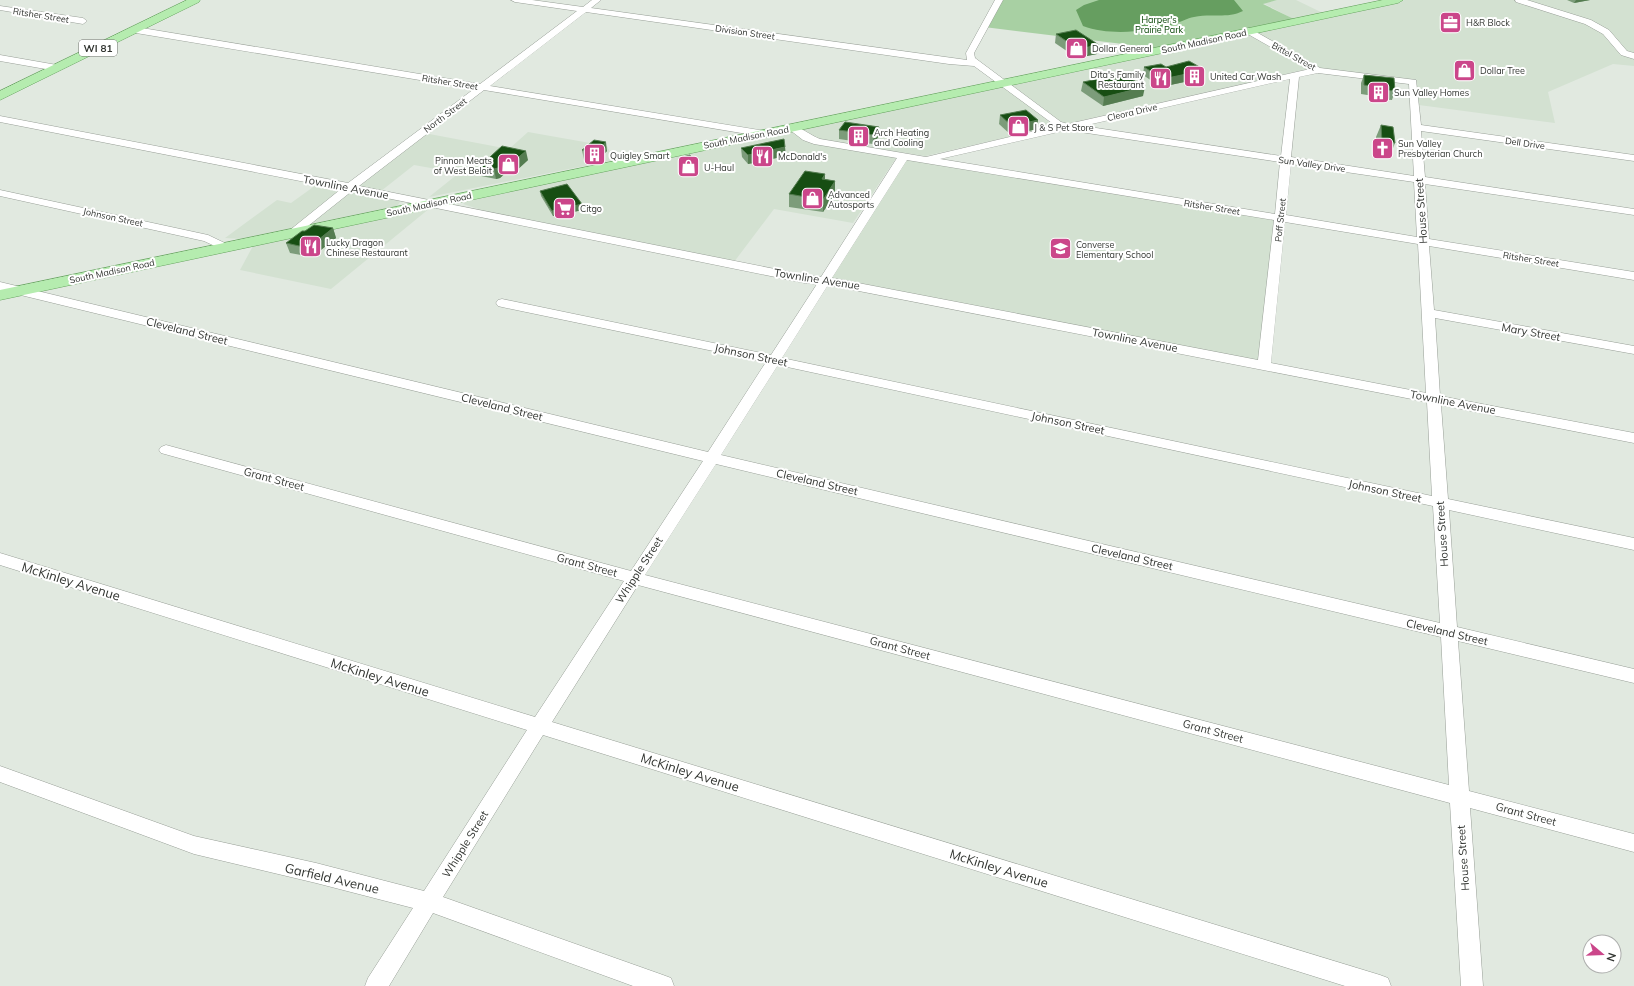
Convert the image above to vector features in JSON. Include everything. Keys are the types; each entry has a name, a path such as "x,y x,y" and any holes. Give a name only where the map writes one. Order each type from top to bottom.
{"main road":[{"name":"WI 81","path":"0,96 195,0"},
{"name":"South Madison Road","path":"0,295 1398,0"}],"street":[{"name":"Division Street","path":"515,0 948,61 975,63"},
{"name":"North Street","path":"294,232 350,187 597,0"},
{"path":"999,0 970,53 971,59 975,63 1003,83"},
{"path":"1519,0 1588,22 1606,32 1624,52 1634,56"},
{"path":"0,8 12,3"},
{"name":"Ritsher Street","path":"0,8 83,21"},
{"name":"Ritsher Street","path":"136,30 765,134"},
{"name":"Bittel Street","path":"1249,31 1318,70 1413,82"},
{"path":"0,58 57,68"},
{"name":"Cleora Drive","path":"923,159 1318,70"},
{"name":"Poff Street","path":"1264,366 1295,74"},
{"name":"House Street","path":"1413,82 1472,986"},
{"name":"Sun Valley Drive","path":"1003,83 1051,120 1068,127 1634,212"},
{"name":"Townline Avenue","path":"0,119 350,187 805,279 837,282 1634,438"},
{"name":"Dell Drive","path":"1416,127 1634,158"},
{"name":"Ritsher Street","path":"793,128 808,138 818,142 1634,276"},
{"name":"Whipple Street","path":"376,986 539,726 904,156"},
{"name":"Johnson Street","path":"0,193 208,238 225,247"},
{"name":"Cleveland Street","path":"0,286 712,458 1634,676"},
{"name":"Johnson Street","path":"502,303 1634,544"},
{"name":"Mary Street","path":"1428,313 1634,350"},
{"name":"Grant Street","path":"166,450 634,578 1634,843"},
{"name":"McKinley Avenue","path":"0,559 1380,986"},
{"name":"Garfield Avenue","path":"0,774 194,845 316,873 429,902 663,986"}],"shaded area":[{"path":"1099,0 1234,0 1243,11 1231,15 1194,17 1163,27 1140,31 1116,32 1083,26 1076,10 1084,5"},
{"path":"1277,0 1296,0 1327,15 1405,0 1634,0 1634,66 1613,64 1548,92 1555,123 1419,105 1416,81 1326,69 1307,69 925,156 900,152 853,223 774,209 734,262 491,213 463,204 466,201 1297,21 1263,3"},
{"path":"528,132 607,146 614,160 429,197 459,173 414,165 376,195 399,200 400,202 397,206 240,239 225,238 277,200 291,203 316,185 351,191 424,133 509,149"},
{"name":"Converse Elementary School","path":"904,156 1280,218 1264,366 824,281"},
{"path":"430,208 331,289 240,270 254,244"}],"green space":[{"name":"Harper's Prairie Park","path":"999,0 1277,0 1263,4 1298,21 1164,49 984,27"}],"building":[{"path":"1076,30 1099,45 1078,49 1056,34"},
{"path":"1189,61 1205,70 1163,79 1144,67 1161,64 1166,67"},
{"path":"1123,74 1145,87 1104,97 1083,82"},
{"path":"1364,75 1394,78 1395,91 1364,85"},
{"path":"1026,110 1038,120 1012,126 1000,115"},
{"path":"845,122 879,127 874,135 839,130"},
{"path":"1381,125 1393,127 1395,143 1382,142"},
{"path":"784,139 785,147 748,155 741,148"},
{"path":"594,140 606,142 595,152 582,150"},
{"path":"502,146 526,151 514,161 508,160 498,168 494,169 479,167"},
{"path":"690,155 696,164 685,166 679,158"},
{"path":"805,171 825,174 822,179 835,181 823,200 789,194"},
{"path":"567,184 582,204 552,211 540,191"},
{"path":"314,225 333,228 308,248 286,243 302,231 305,231"}],"place":[{"name":"H&R Block","path":"1450,22"},
{"name":"Dollar General","path":"1076,48"},
{"name":"Dollar Tree","path":"1464,70"},
{"name":"United Car Wash","path":"1194,76"},
{"name":"Dita's Family Restaurant","path":"1160,79"},
{"name":"Sun Valley Homes","path":"1379,92"},
{"name":"J & S Pet Store","path":"1018,127"},
{"name":"Arch Heating and Cooling","path":"859,137"},
{"name":"Sun Valley Presbyterian Church","path":"1383,148"},
{"name":"Quigley Smart","path":"595,155"},
{"name":"McDonald's","path":"763,156"},
{"name":"Pinnon Meats of West Beloit","path":"508,165"},
{"name":"U-Haul","path":"688,167"},
{"name":"Advanced Autosports","path":"812,199"},
{"name":"Citgo","path":"565,208"},
{"name":"Lucky Dragon Chinese Restaurant","path":"311,247"},
{"name":"Converse Elementary School","path":"1060,249"}]}
